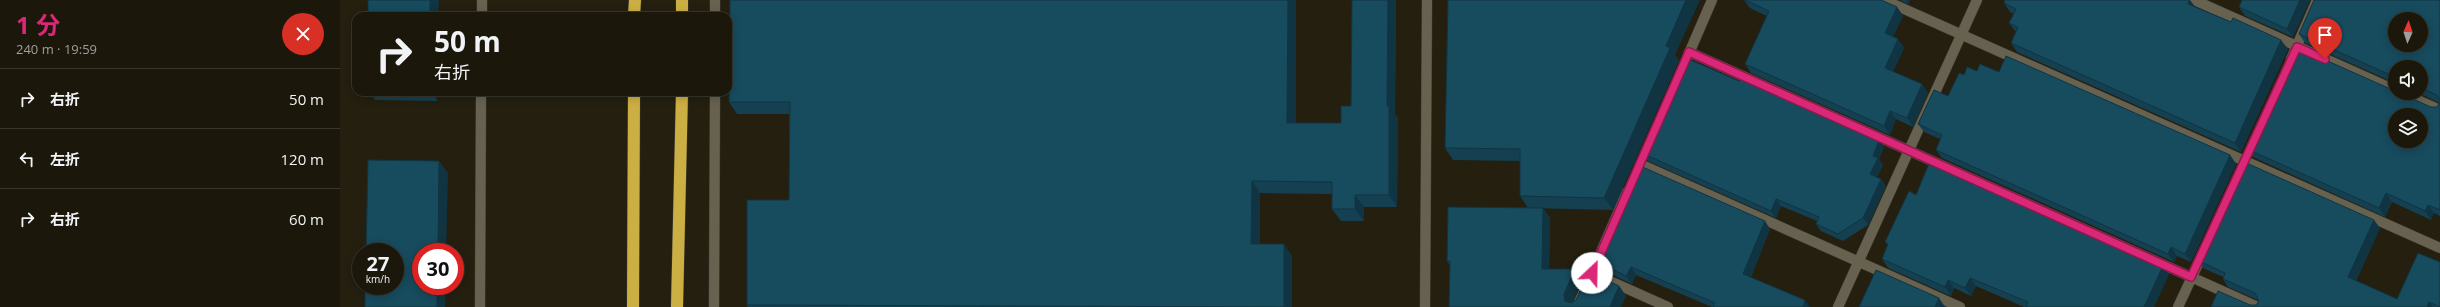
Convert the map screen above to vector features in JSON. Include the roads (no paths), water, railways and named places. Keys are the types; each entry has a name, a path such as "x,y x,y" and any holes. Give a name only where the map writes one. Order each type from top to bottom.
{"highway":[{"path":"634,0 634,12"},
{"path":"682,0 682,12"},
{"path":"633,307 634,96"},
{"path":"677,307 682,96"}],"street":[{"path":"482,0 482,12"},
{"path":"715,0 715,12"},
{"path":"1425,307 1427,0"},
{"path":"1683,66 1712,0"},
{"path":"1884,0 2440,248"},
{"path":"1838,307 1907,151 1977,0"},
{"path":"2194,0 2388,87"},
{"path":"2287,68 2317,0"},
{"path":"1689,52 2258,307"},
{"path":"480,307 481,96"},
{"path":"714,307 715,96"},
{"path":"2418,100 2440,110"},
{"path":"1640,164 1960,307"},
{"path":"1577,307 1630,186"},
{"path":"2178,307 2208,241"},
{"path":"1592,273 1668,307"}]}
